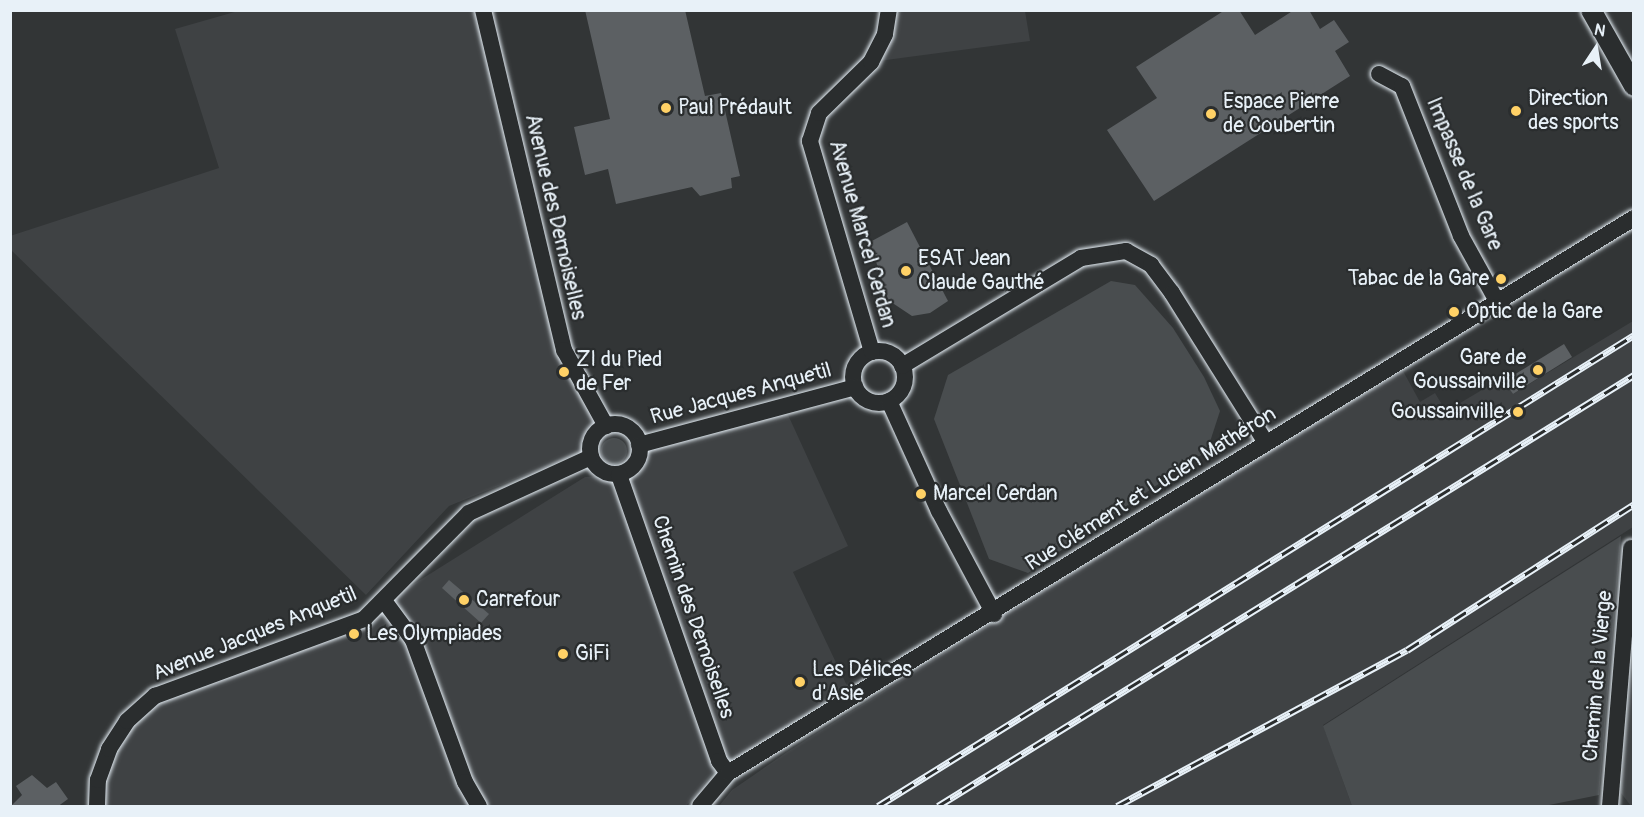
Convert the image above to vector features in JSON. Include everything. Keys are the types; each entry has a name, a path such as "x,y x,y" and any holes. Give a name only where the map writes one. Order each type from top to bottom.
{"street":[{"name":"Avenue des Demoiselles","path":"483,10 564,350 606,426"},
{"name":"Avenue Marcel Cerdan","path":"872,352 810,141 819,113 871,62 885,34 889,10"},
{"path":"1591,10 1634,86"},
{"name":"Impasse de la Gare","path":"1379,74 1402,86 1461,236 1498,303"},
{"name":"Rue Clément et Lucien Mathéron","path":"700,807 728,773 994,614 1266,443 1634,218"},
{"path":"902,366 1081,258 1126,251 1151,266 1172,293 1266,443"},
{"path":"872,352 890,354 902,366 904,382 889,401 865,399 855,387 854,369 872,352"},
{"name":"Rue Jacques Anquetil","path":"639,445 855,387"},
{"path":"889,401 939,511 994,614"},
{"path":"606,426 630,430 639,445 637,461 619,475 591,457 591,440 606,426"},
{"name":"Avenue Jacques Anquetil","path":"97,807 98,780 109,749 127,721 155,696 364,619 385,602 469,513 591,457"},
{"name":"Chemin des Demoiselles","path":"619,475 719,761 728,773"},
{"name":"Chemin de la Vierge","path":"1610,807 1631,548"},
{"path":"385,602 413,640 465,782 479,807"}],"shaded area":[{"path":"238,11 483,11 564,350 599,429 589,449 449,506 366,595 11,250 10,236 219,168 175,29"},
{"path":"889,11 1025,11 1030,41 871,62"},
{"path":"1111,281 1135,285 1173,328 1204,377 1220,411 1207,451 1028,573 989,559 934,419 948,375"},
{"path":"1633,321 1633,527 1323,725 1352,806 719,806 732,790 787,752 1252,460 1403,371 1420,402 1435,393 1450,418 1463,409 1460,403 1492,384 1504,380 1513,394"},
{"path":"784,406 848,546 793,572 850,692 713,773 686,806 97,806 109,749 155,697 385,602 585,477 619,475 633,467 639,453"},
{"path":"614,438 623,442 627,451 623,460 614,464 605,460 601,451 605,442"},
{"path":"1621,536 1599,795 1544,806 1352,806 1323,726"},
{"path":"1633,643 1634,806 1631,806 1621,793"}],"building":[{"name":"Paul Prédault","path":"585,10 685,10 705,96 721,93 740,176 731,178 732,188 700,196 692,187 616,204 608,169 585,175 574,127 610,119"},
{"name":"Espace Pierre de Coubertin","path":"1225,10 1239,10 1255,35 1294,10 1309,10 1320,29 1334,20 1349,42 1335,51 1350,76 1154,201 1107,130 1157,98 1136,67"},
{"name":"ESAT Jean Claude Gauthé","path":"907,222 948,301 930,313 912,316 888,300 870,242"},
{"name":"Gare de Goussainville","path":"1564,344 1572,357 1513,394 1504,381"},
{"name":"Carrefour","path":"449,580 489,614 481,623 442,588"},
{"path":"32,775 47,788 56,782 68,799 57,807 10,807 22,795 16,786"}],"railway":[{"path":"878,806 1634,335"},
{"path":"938,806 1634,375"},
{"path":"1117,806 1407,650 1634,504"}],"place":[{"name":"Paul Prédault","path":"666,108"},
{"name":"Direction des sports","path":"1516,111"},
{"name":"Espace Pierre de Coubertin","path":"1211,114"},
{"name":"ESAT Jean Claude Gauthé","path":"906,271"},
{"name":"Tabac de la Gare","path":"1501,279"},
{"name":"Optic de la Gare","path":"1454,312"},
{"name":"Gare de Goussainville","path":"1538,370"},
{"name":"ZI du Pied de Fer","path":"564,372"},
{"name":"Goussainville","path":"1518,412"},
{"name":"Marcel Cerdan","path":"921,494"},
{"name":"Carrefour","path":"464,600"},
{"name":"Les Olympiades","path":"354,634"},
{"name":"GiFi","path":"563,654"},
{"name":"Les Délices d'Asie","path":"800,682"}]}
